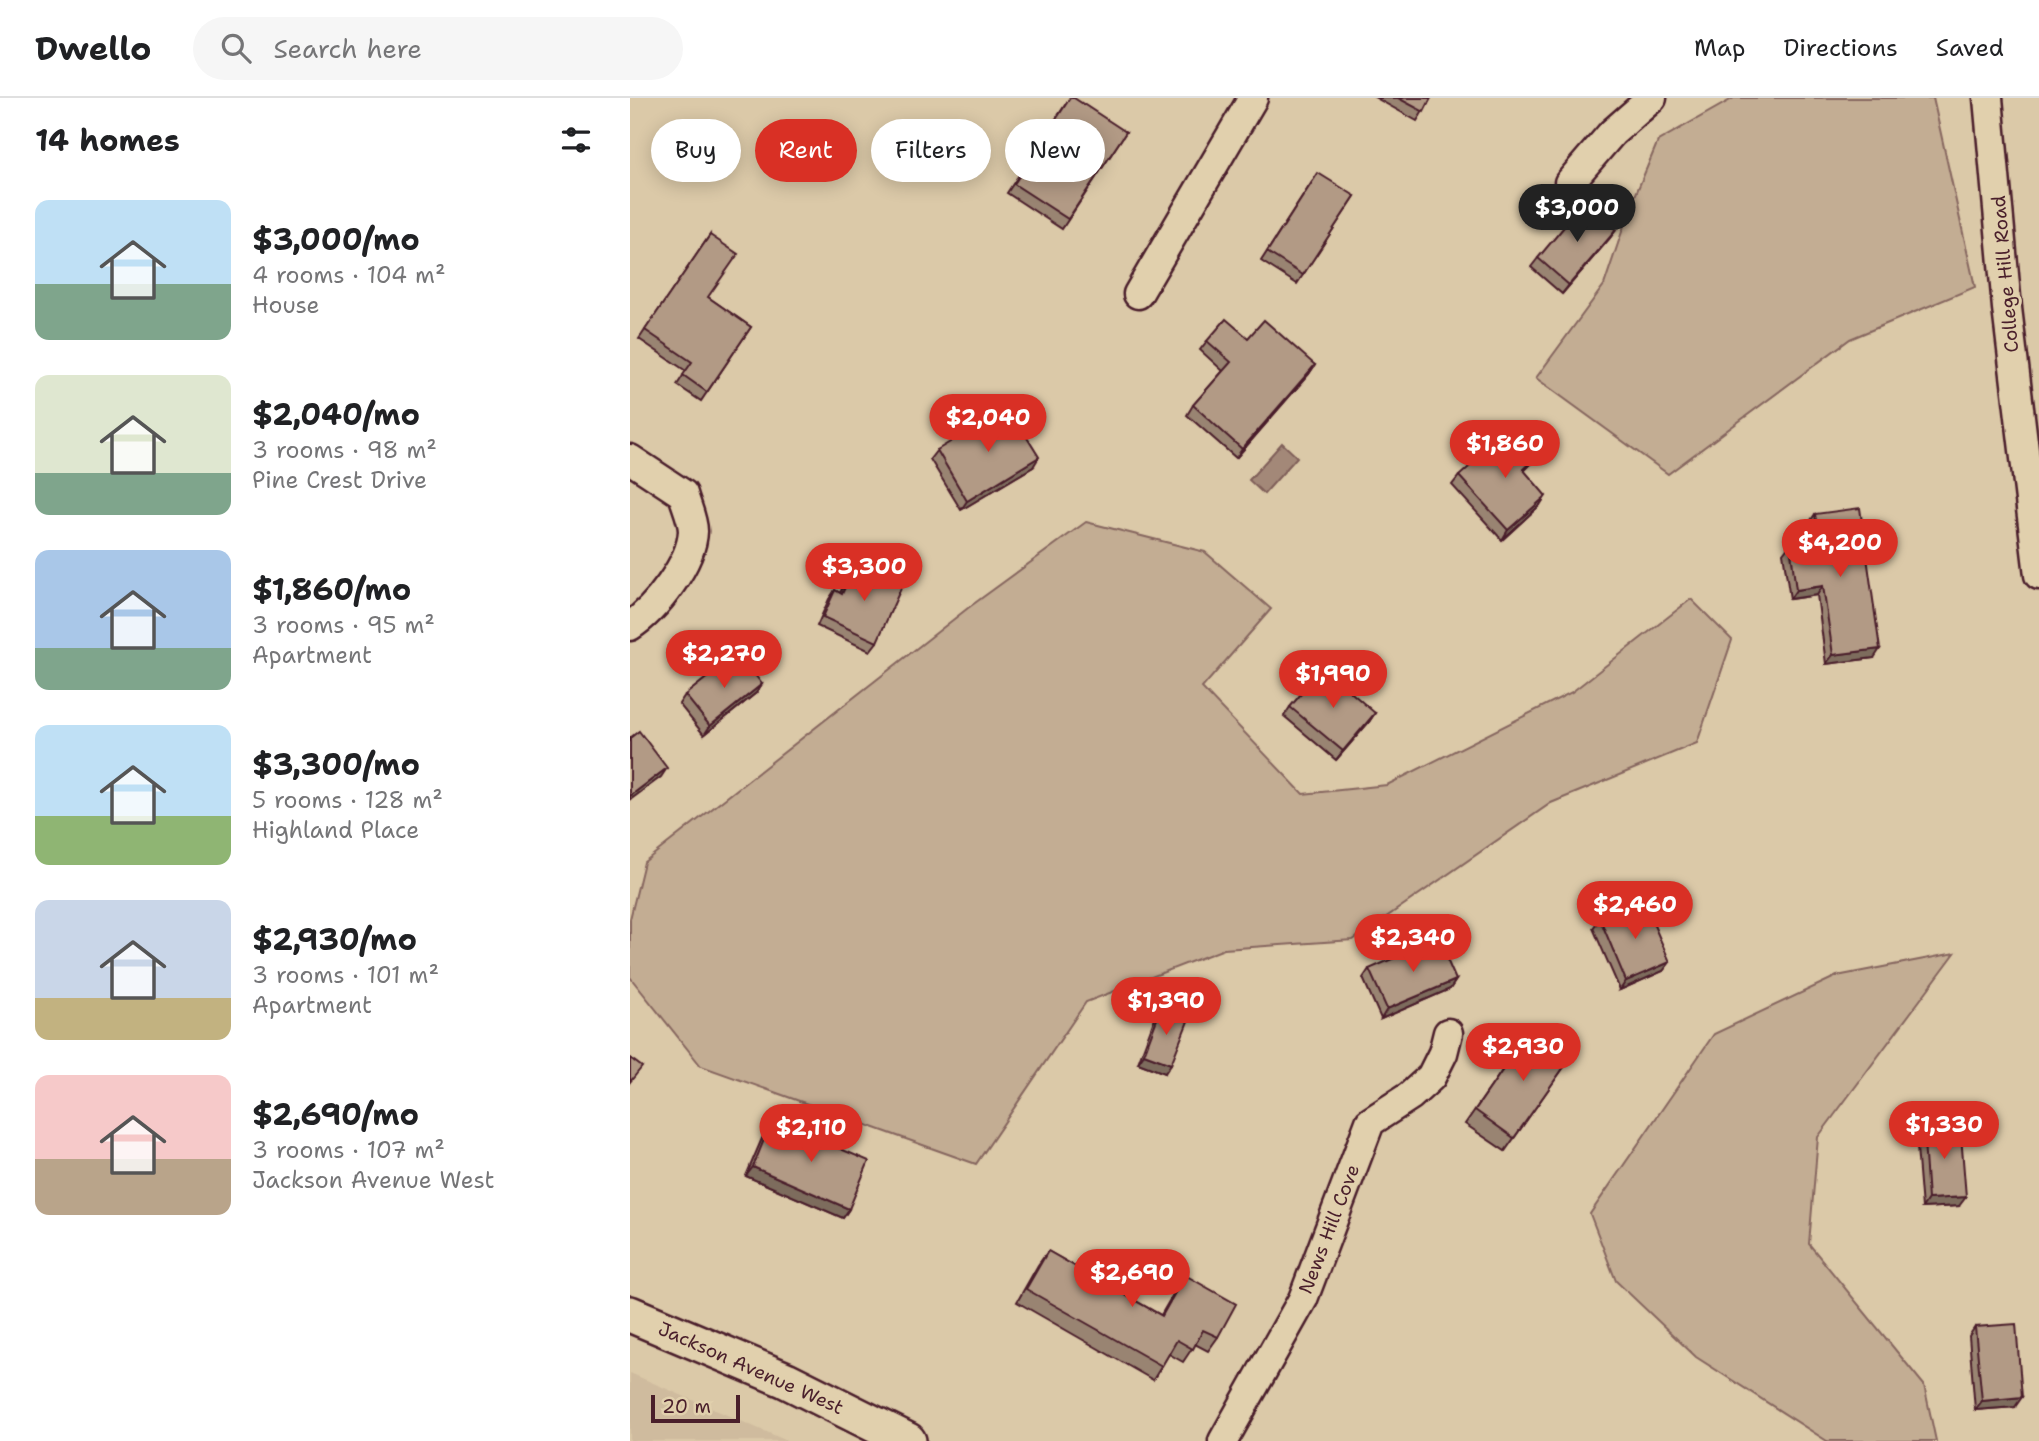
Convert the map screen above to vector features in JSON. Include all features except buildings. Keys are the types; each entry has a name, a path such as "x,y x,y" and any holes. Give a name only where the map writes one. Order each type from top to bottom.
{"main road":[{"name":"Jackson Avenue West","path":"630,1314 786,1380 908,1441"}],"street":[{"path":"1138,294 1253,98"},
{"path":"1569,183 1612,133 1652,98"},
{"name":"College Hill Road","path":"1988,98 2007,308 2039,575"},
{"path":"630,459 683,494 693,532 680,571 644,617 630,626"},
{"name":"News Hill Cove","path":"1223,1441 1303,1299 1370,1122 1410,1096 1431,1077 1443,1053 1448,1033"}],"shaded area":[{"path":"1734,98 1933,98 1975,287 1850,339 1668,474 1536,378 1604,285 1630,208 1658,141"},
{"path":"1282,443 1297,457 1264,494 1249,480"},
{"path":"1086,522 1205,552 1271,609 1202,688 1303,794 1387,785 1572,692 1691,599 1732,640 1697,743 1551,803 1353,940 1224,949 1086,1002 976,1164 701,1066 630,977 630,919 644,862 968,608"},
{"path":"1955,953 1818,1137 1809,1244 1924,1385 1936,1441 1827,1441 1696,1357 1616,1281 1590,1214 1714,1034 1837,976"},
{"path":"630,1373 785,1440 786,1441 630,1441"}]}
